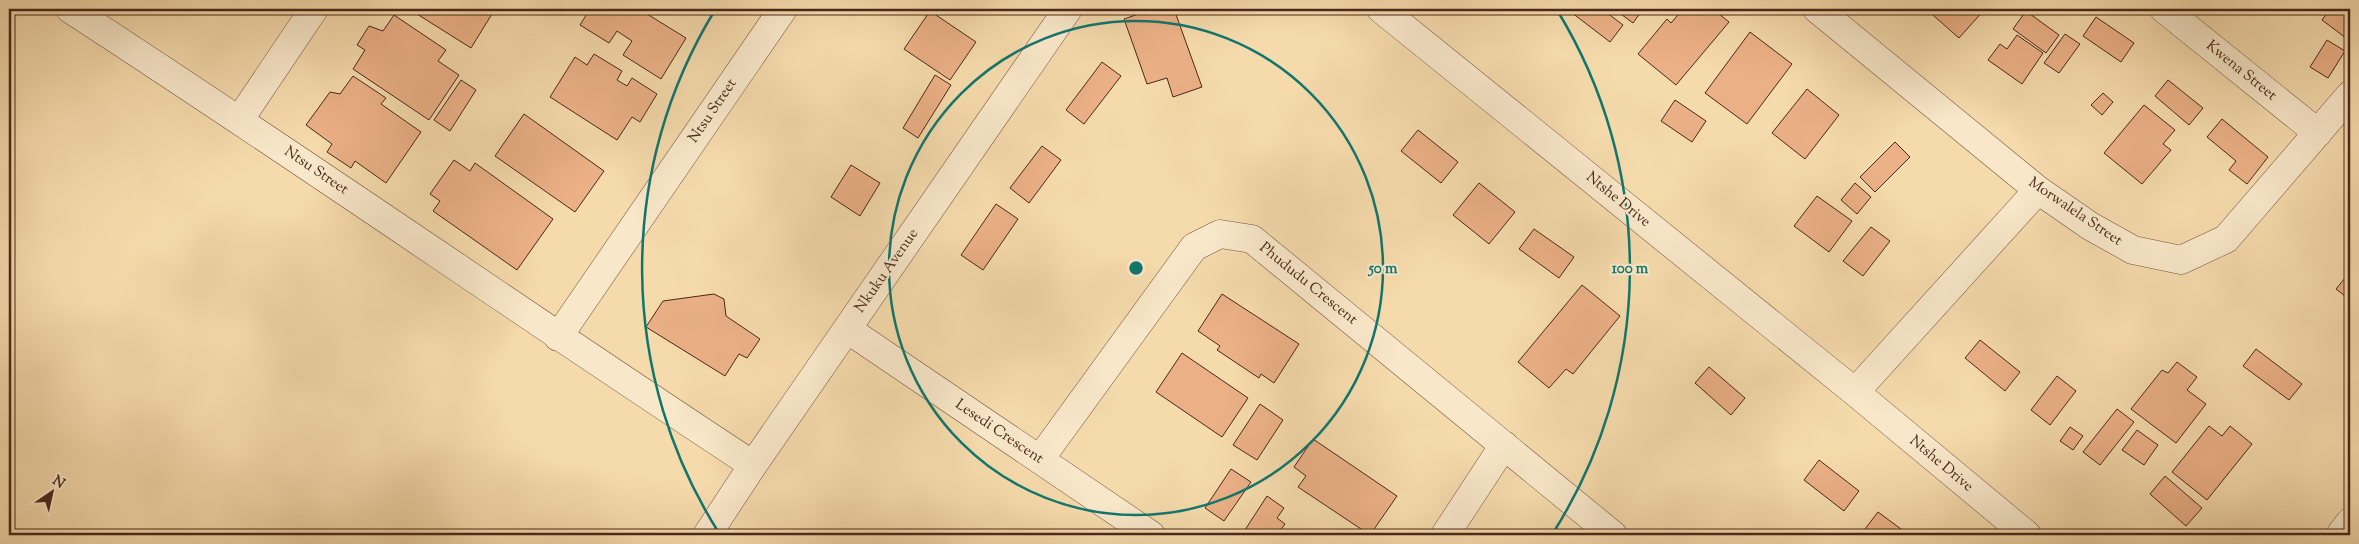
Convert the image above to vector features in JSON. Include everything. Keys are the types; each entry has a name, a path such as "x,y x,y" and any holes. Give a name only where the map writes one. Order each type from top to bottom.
{"street":[{"name":"Ntsu Street","path":"70,9 240,119 558,337 753,464"},
{"path":"240,119 314,9"},
{"name":"Ntsu Street","path":"558,337 783,9"},
{"name":"Nkuku Avenue","path":"707,535 753,464 1068,9"},
{"name":"Ntshe Drive","path":"1381,9 1855,392 2027,535"},
{"name":"Morwalela Street","path":"1817,9 2038,190 2090,226 2133,250 2181,260 2226,239 2350,95"},
{"name":"Kwena Street","path":"2164,9 2318,133"},
{"path":"1855,392 2038,190"},
{"name":"Phududu Crescent","path":"1040,459 1194,247 1220,234 1252,239 1613,535"},
{"name":"Lesedi Crescent","path":"847,329 1151,535"},
{"path":"1445,535 1504,445"},
{"path":"2340,535 2350,522"}],"building":[{"path":"409,9 495,9 471,48"},
{"path":"590,9 639,9 686,38 661,79 623,55 632,41 617,31 609,43 580,25"},
{"path":"1153,9 1174,9 1202,87 1173,97 1167,78 1147,84 1124,19"},
{"path":"1567,9 1602,9 1623,25 1610,42"},
{"path":"1614,9 1643,9 1633,23"},
{"path":"1683,9 1713,9 1729,22 1676,85 1638,54 1667,19 1671,23"},
{"path":"1926,9 1985,9 1959,38"},
{"path":"2330,9 2350,9 2350,41 2322,20"},
{"path":"930,11 976,42 950,80 904,49"},
{"path":"2026,11 2059,35 2046,53 2013,29"},
{"path":"394,15 446,50 438,61 459,75 429,120 353,69 365,50 357,45 369,26 383,31"},
{"path":"2096,17 2134,43 2121,62 2083,36"},
{"path":"1750,32 1792,64 1747,124 1705,93"},
{"path":"2065,34 2080,44 2059,73 2044,63"},
{"path":"2017,35 2043,53 2022,84 1988,60 2000,44 2007,49"},
{"path":"2327,40 2345,51 2328,78 2310,67"},
{"path":"594,54 622,71 617,80 627,86 632,78 657,94 640,122 632,117 617,140 550,97 575,57 587,65"},
{"path":"1102,62 1121,76 1084,124 1066,110"},
{"path":"935,75 951,85 918,138 903,128"},
{"path":"353,76 386,98 381,104 421,132 386,183 355,161 351,168 327,152 332,144 306,125 330,92 340,94"},
{"path":"461,80 476,90 450,131 434,120"},
{"path":"2168,80 2203,108 2189,125 2155,96"},
{"path":"1807,89 1839,115 1805,159 1772,133"},
{"path":"2103,93 2113,102 2102,115 2091,105"},
{"path":"1675,100 1706,121 1692,142 1661,121"},
{"path":"2144,105 2175,130 2163,144 2171,150 2142,184 2104,153"},
{"path":"524,114 604,171 575,212 495,156"},
{"path":"2222,119 2268,157 2247,184 2229,170 2236,161 2207,137"},
{"path":"1418,130 1458,162 1441,183 1401,151"},
{"path":"1895,142 1910,157 1875,192 1860,177"},
{"path":"1042,146 1061,160 1029,203 1010,188"},
{"path":"454,160 470,171 475,163 553,219 517,270 433,211 440,201 430,194"},
{"path":"851,165 880,183 860,216 831,197"},
{"path":"1479,183 1515,212 1489,244 1453,215"},
{"path":"1855,183 1871,197 1857,214 1841,200"},
{"path":"1817,196 1852,221 1829,252 1794,226"},
{"path":"996,204 1018,219 983,270 961,255"},
{"path":"1871,227 1890,241 1863,276 1843,261"},
{"path":"1534,229 1574,257 1559,278 1519,249"},
{"path":"2350,272 2350,300 2336,289"},
{"path":"1582,285 1620,316 1573,374 1566,369 1549,388 1518,362"},
{"path":"714,294 724,299 726,316 760,339 747,358 739,354 725,376 646,327 663,301"},
{"path":"1222,294 1299,344 1274,383 1261,374 1259,378 1217,350 1220,346 1198,331"},
{"path":"1980,340 2020,372 2005,391 1965,358"},
{"path":"2256,349 2302,384 2289,400 2243,366"},
{"path":"1182,353 1248,398 1222,437 1156,392"},
{"path":"2177,362 2197,377 2187,390 2206,404 2176,443 2131,409 2162,370 2168,373"},
{"path":"1709,367 1745,398 1731,415 1695,383"},
{"path":"2057,376 2076,391 2050,425 2031,410"},
{"path":"1260,404 1283,420 1257,460 1233,445"},
{"path":"2117,409 2134,422 2100,465 2083,452"},
{"path":"2209,426 2222,436 2230,426 2252,444 2207,500 2172,472"},
{"path":"2070,427 2083,436 2073,450 2060,441"},
{"path":"2137,430 2158,445 2144,465 2122,450"},
{"path":"1313,439 1397,496 1370,535 1298,487 1306,476 1294,467"},
{"path":"1819,460 1859,491 1844,511 1804,480"},
{"path":"1231,469 1251,482 1224,521 1205,508"},
{"path":"2165,476 2202,508 2186,526 2150,494"},
{"path":"1267,496 1284,508 1277,518 1285,524 1277,535 1246,535 1243,533"},
{"path":"1878,512 1909,535 1873,535 1865,529"}]}
